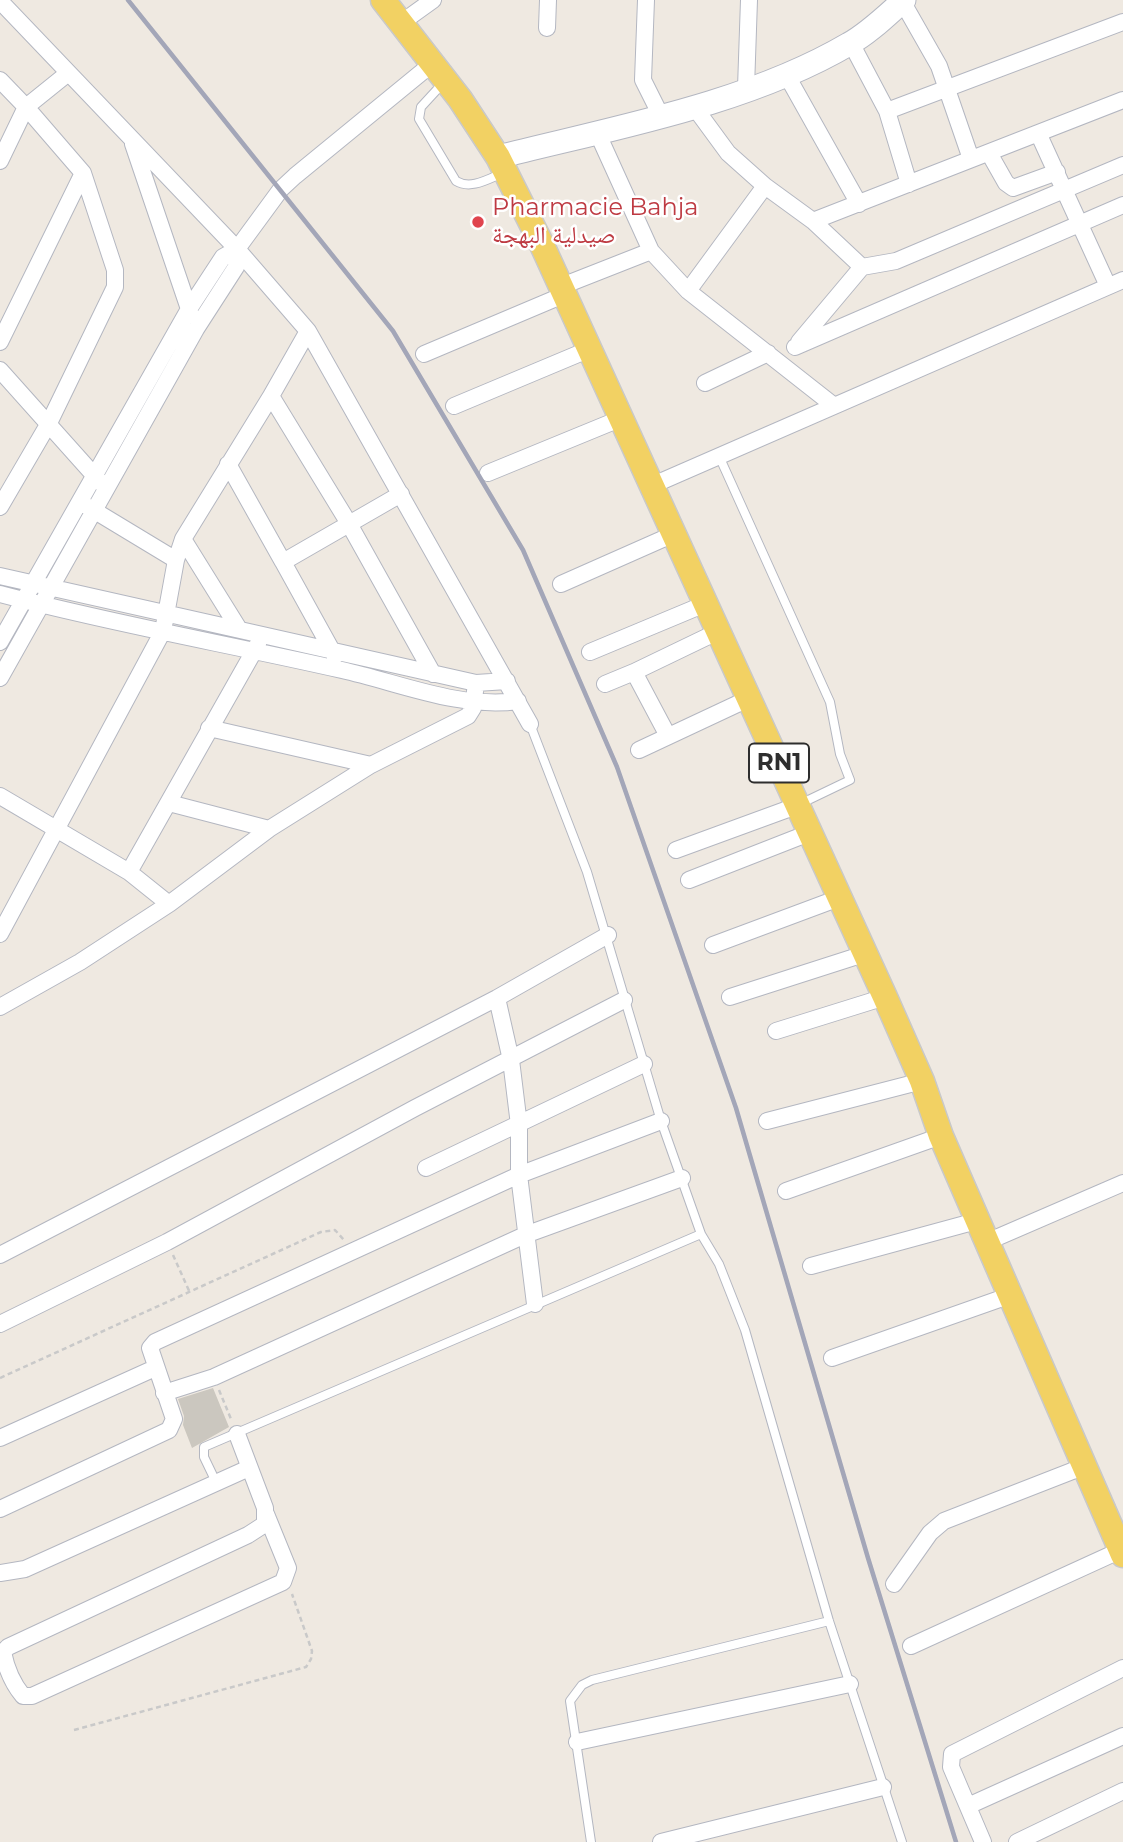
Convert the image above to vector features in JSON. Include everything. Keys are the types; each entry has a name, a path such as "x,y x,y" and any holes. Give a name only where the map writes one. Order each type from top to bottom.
{"main road":[{"name":"RN1","path":"383,0 439,71 502,165 564,290 885,997 922,1081 941,1136 1085,1466 1116,1518 1122,1553"}],"street":[{"path":"401,23 433,0"},
{"path":"547,28 548,0"},
{"path":"646,0 643,80 661,116"},
{"path":"746,88 749,0"},
{"path":"0,1 237,249 308,331 530,724"},
{"path":"502,165 597,132 695,107 786,74 851,43 903,1 926,41 971,159"},
{"path":"887,111 1123,22"},
{"path":"851,43 887,111 909,184"},
{"path":"101,482 189,309 223,257 237,249 281,189 295,176 439,71"},
{"path":"0,161 26,107 67,74"},
{"path":"786,74 859,204"},
{"path":"0,80 83,173 114,270 115,287 49,423 0,507"},
{"path":"813,221 1123,100"},
{"path":"695,107 728,153 765,186 813,221 862,267"},
{"path":"597,132 651,251 688,290 834,405"},
{"path":"653,485 1115,283 1079,222 1039,135"},
{"path":"131,138 196,328"},
{"path":"989,153 1006,183 1013,188 1057,172"},
{"path":"795,347 862,267 896,261 1123,165"},
{"path":"0,342 83,173"},
{"path":"688,290 765,186"},
{"path":"705,383 774,358 1123,205"},
{"path":"0,642 32,585 87,506 236,267 237,249"},
{"path":"424,354 651,251"},
{"path":"0,934 59,830 166,623 176,560 183,539 271,397 308,331"},
{"path":"454,406 590,349"},
{"path":"0,370 101,482"},
{"path":"271,397 348,522 444,695"},
{"path":"488,473 622,418"},
{"path":"228,464 342,670"},
{"path":"283,562 348,522 401,494"},
{"path":"87,506 176,560"},
{"path":"0,678 50,587 87,506"},
{"path":"561,584 674,534"},
{"path":"183,539 239,629"},
{"path":"0,576 50,587 253,653 342,670 474,704 519,701"},
{"path":"0,594 41,604 166,623 239,629 476,683 507,681"},
{"path":"590,652 705,604"},
{"path":"605,684 717,632"},
{"path":"129,872 262,635"},
{"path":"634,672 668,736"},
{"path":"0,1007 80,962 169,904 270,829 371,765 468,716 474,704 476,683"},
{"path":"639,750 750,698"},
{"path":"209,728 371,765"},
{"path":"0,796 129,872 169,904"},
{"path":"169,803 270,829"},
{"path":"676,850 799,805"},
{"path":"689,880 809,832"},
{"path":"713,945 839,898"},
{"path":"0,1255 497,998 608,935"},
{"path":"730,997 864,954"},
{"path":"776,1031 885,997"},
{"path":"497,998 511,1060 519,1125 519,1175 535,1304"},
{"path":"0,1324 167,1242 624,1000"},
{"path":"426,1168 644,1064"},
{"path":"767,1121 922,1081"},
{"path":"0,1509 164,1434 174,1422 150,1348 155,1342 519,1175 662,1121"},
{"path":"786,1191 941,1136"},
{"path":"164,1393 214,1377 525,1235 682,1178"},
{"path":"811,1266 984,1231 1123,1182"},
{"path":"832,1357 1011,1295"},
{"path":"0,1438 155,1368"},
{"path":"237,1434 287,1563 286,1578 202,1620 32,1696 23,1696 5,1662 4,1652 8,1647 248,1535 265,1524 266,1514"},
{"path":"894,1584 930,1533 944,1521 1085,1466"},
{"path":"0,1573 25,1569 249,1468"},
{"path":"911,1646 1122,1553"},
{"path":"983,1842 951,1767 952,1754 1123,1668"},
{"path":"577,1742 850,1684"},
{"path":"968,1806 1123,1736"},
{"path":"661,1842 883,1787"},
{"path":"1017,1842 1123,1791"}],"lane":[{"path":"439,71 421,107 419,119 456,181 463,185 472,185 502,165"},
{"path":"719,456 830,702 840,754 850,780 799,805"},
{"path":"530,724 587,872 608,935 644,1064 701,1234 724,1275 745,1330 829,1621 902,1842"},
{"path":"216,1482 203,1448 701,1234"},
{"path":"592,1842 570,1701 582,1685 592,1679 829,1621"}],"path":[{"path":"0,1378 321,1231 335,1230 350,1252"},
{"path":"167,1242 190,1293"},
{"path":"214,1377 237,1434"},
{"path":"74,1730 306,1667 312,1651 286,1578"}],"building":[{"path":"213,1388 229,1427 192,1448 183,1425 184,1416 178,1399"}],"railway":[{"path":"128,0 393,331 523,550 617,767 736,1108 868,1558 956,1842"}],"place":[{"name":"Pharmacie Bahja صيدلية البهجة","path":"478,222"}]}
